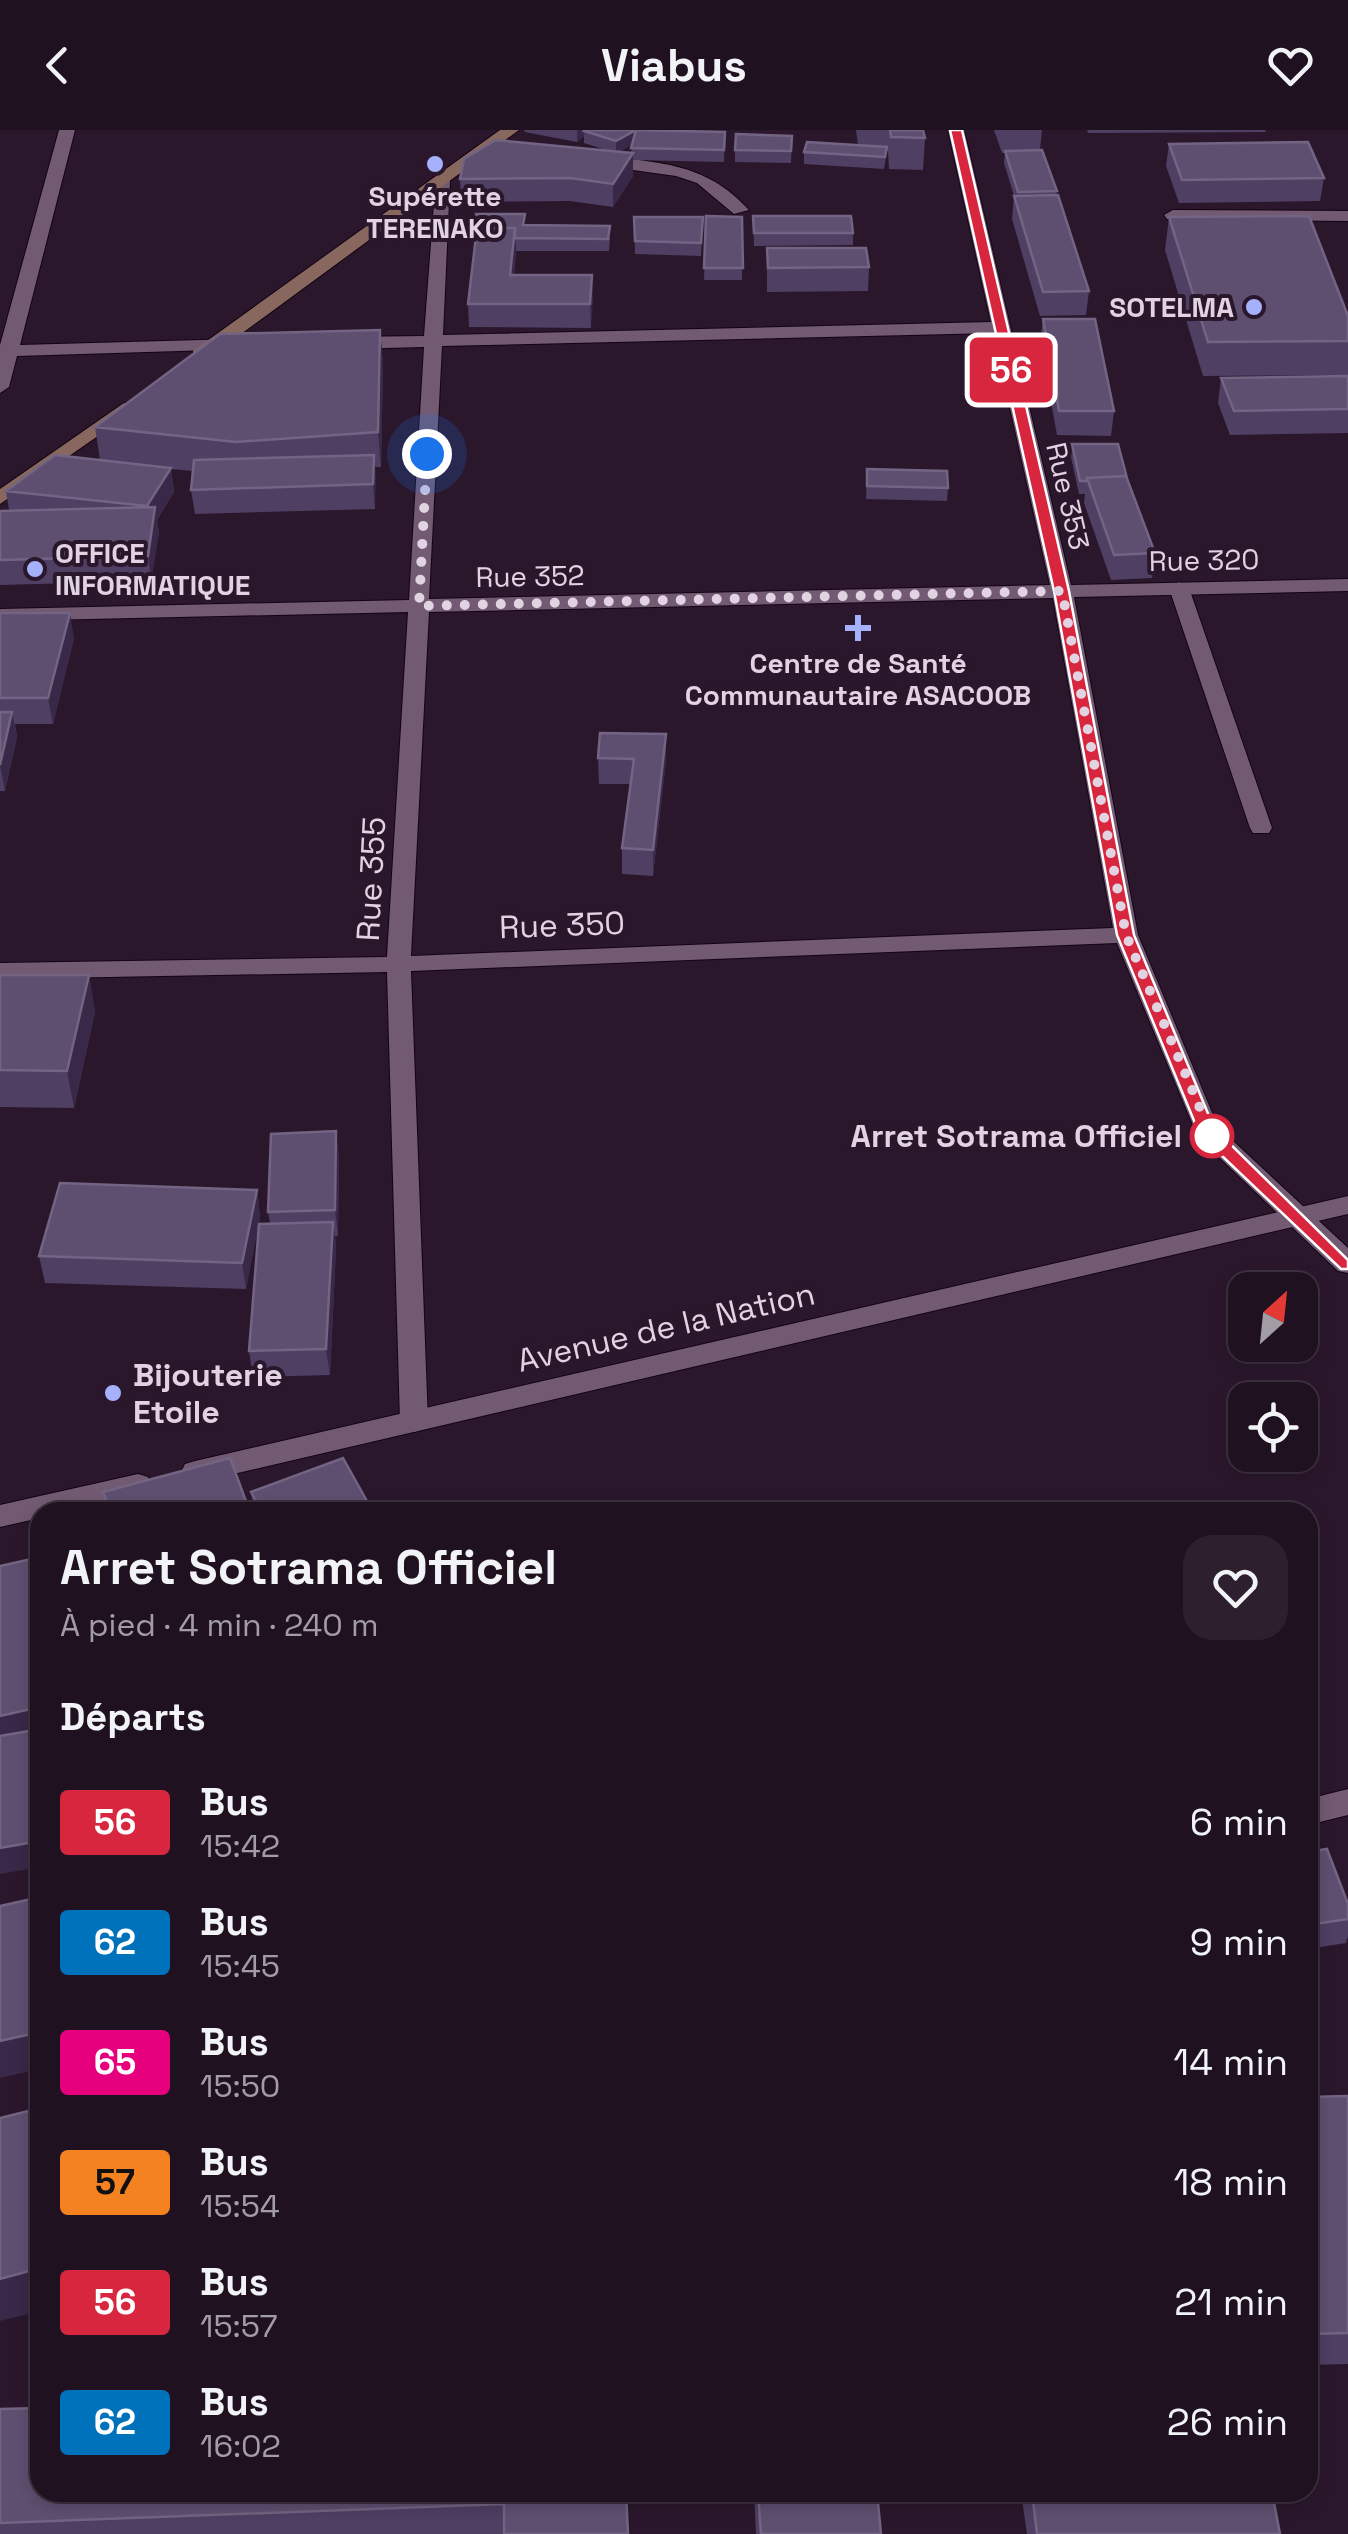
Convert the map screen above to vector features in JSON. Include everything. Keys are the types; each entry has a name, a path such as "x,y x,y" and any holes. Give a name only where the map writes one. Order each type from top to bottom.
{"main road":[{"path":"182,367 503,141"},
{"path":"0,498 137,400"}],"street":[{"path":"0,387 5,351 67,130"},
{"name":"Rue 353","path":"956,130 1062,591 1126,935 1206,1131 1348,1264"},
{"path":"584,158 679,171 702,179 740,210"},
{"name":"Rue 355","path":"414,1422 400,964 442,181"},
{"path":"1173,215 1348,216"},
{"path":"323,343 1001,328"},
{"path":"5,351 249,345"},
{"name":"Rue 320","path":"1062,591 1348,584"},
{"path":"1179,588 1261,828"},
{"name":"Rue 352","path":"0,616 1062,591"},
{"name":"Rue 350","path":"0,972 400,964 1126,935"},
{"name":"Avenue de la Nation","path":"92,1502 414,1422 1348,1205"},
{"name":"Avenue de la Nation","path":"0,1516 30,1512"},
{"path":"1318,1810 1348,1802"}],"building":[{"path":"585,130 636,130 616,141"},
{"path":"636,130 725,132 724,150 631,148"},
{"path":"890,130 923,130 925,138 891,137"},
{"path":"736,134 792,136 791,151 735,150"},
{"path":"496,140 633,153 613,184 570,178 460,179 464,159"},
{"path":"807,142 887,147 885,157 804,152"},
{"path":"1308,142 1324,178 1182,180 1169,144"},
{"path":"1042,150 1057,191 1018,192 1005,151"},
{"path":"1058,195 1089,291 1043,292 1014,196"},
{"path":"476,214 525,214 523,225 610,226 608,239 515,238 515,228 474,225"},
{"path":"706,216 742,217 743,268 704,268"},
{"path":"753,216 851,216 853,233 754,233"},
{"name":"SOTELMA","path":"1309,216 1348,316 1348,341 1208,342 1169,217"},
{"path":"634,217 703,217 701,243 635,241"},
{"path":"477,228 515,228 510,275 592,275 590,304 468,304"},
{"path":"767,248 866,248 869,267 768,268"},
{"path":"1043,319 1095,319 1114,411 1059,411"},
{"path":"380,330 378,432 236,442 95,427 220,334"},
{"path":"1348,376 1348,409 1234,411 1221,378"},
{"path":"1072,444 1118,444 1127,478 1080,481"},
{"path":"55,455 171,468 147,506 6,491"},
{"path":"374,455 373,484 191,490 194,460"},
{"path":"867,469 947,471 948,488 867,486"},
{"path":"1126,476 1155,553 1114,555 1087,478"},
{"path":"155,507 148,556 0,560 0,511"},
{"path":"0,613 70,613 48,698 0,698"},
{"path":"0,712 12,712 0,765"},
{"path":"600,733 666,734 653,850 622,848 634,759 598,758"},
{"path":"0,975 89,975 67,1071 0,1070"},
{"path":"336,1131 335,1210 268,1212 271,1134"},
{"path":"60,1183 257,1190 242,1263 39,1256"},
{"path":"333,1222 326,1349 249,1351 259,1224"},
{"path":"230,1458 246,1502 106,1502 103,1492"},
{"path":"343,1458 367,1502 256,1502 251,1492"},
{"path":"30,1559 30,1709 0,1716 0,1566"},
{"path":"30,1731 30,1843 0,1848 0,1736"},
{"path":"1327,1849 1348,1904 1348,1919 1318,1924 1318,1850"},
{"path":"30,1899 30,2034 0,2041 0,1906"},
{"path":"1348,2096 1348,2333 1318,2334 1318,2097"},
{"path":"30,2110 30,2271 0,2279 0,2118"},
{"path":"30,2408 30,2502 626,2502 628,2534 504,2534 504,2504 0,2523 0,2409"},
{"path":"759,2502 878,2502 881,2534 761,2534"},
{"path":"1033,2502 1274,2502 1280,2534 1037,2534"}],"bus line":[{"name":"56","path":"956,130 1062,591 1126,935 1206,1131 1348,1265"}],"place":[{"name":"Supérette TERENAKO","path":"435,164"},
{"name":"SOTELMA","path":"1254,307"},
{"name":"OFFICE INFORMATIQUE","path":"35,569"},
{"name":"Centre de Santé Communautaire ASACOOB","path":"858,628"},
{"name":"Arret Sotrama Officiel","path":"1212,1136"},
{"name":"Bijouterie Etoile","path":"113,1393"}],"route":[{"path":"427,454 419,606 1062,591 1126,935 1206,1131 1212,1136"}]}
